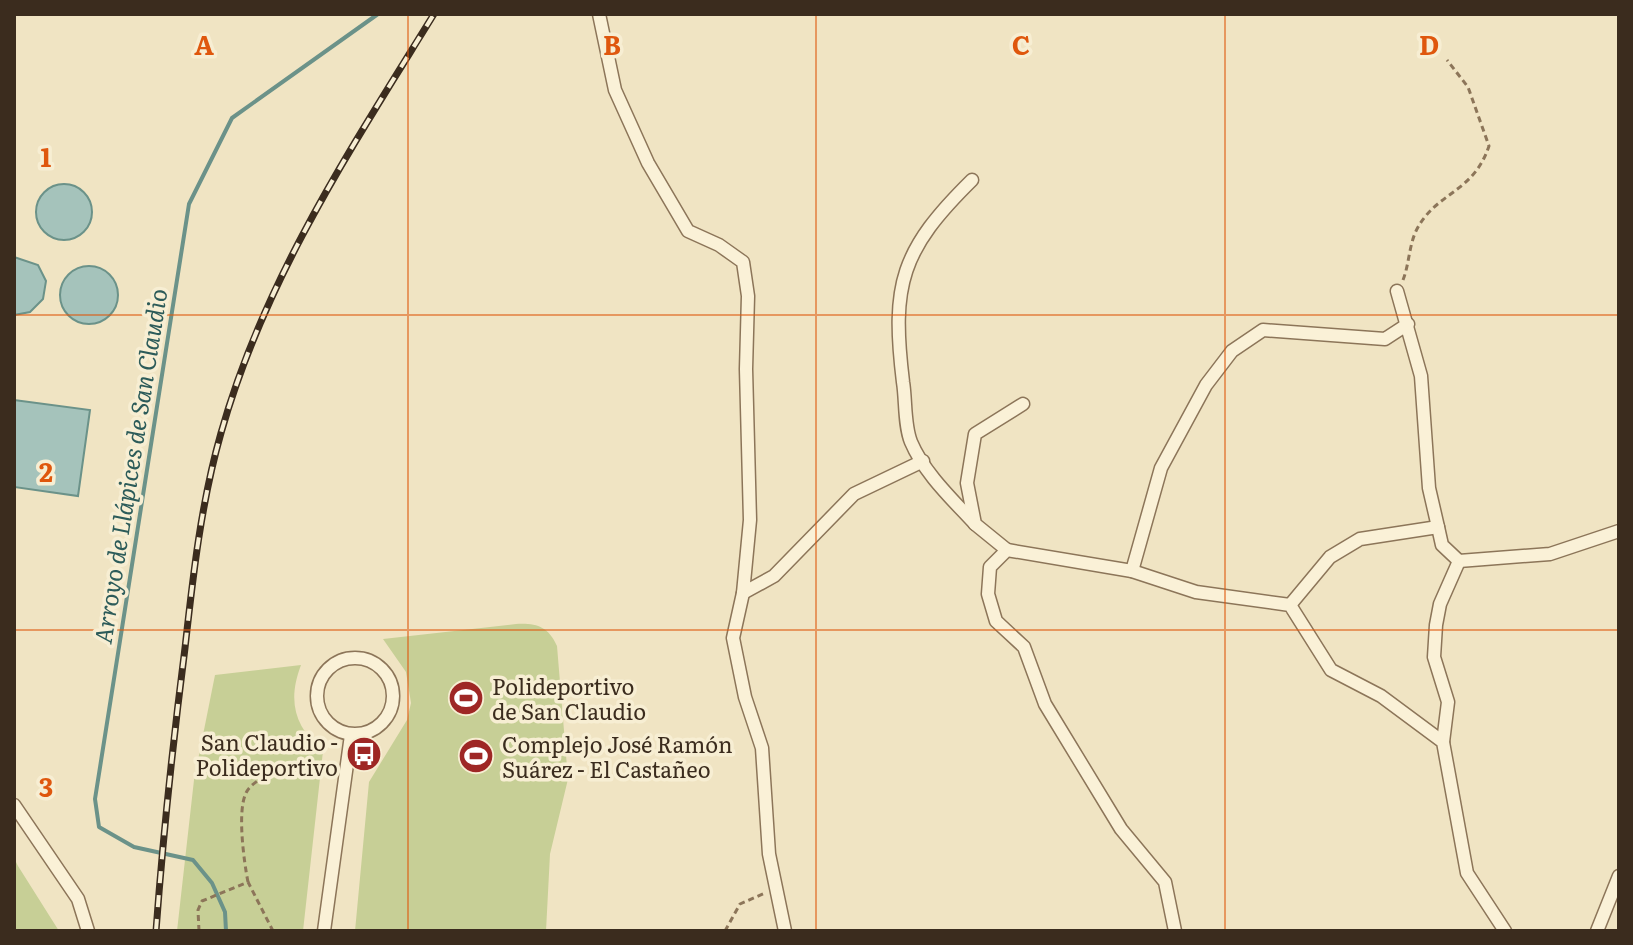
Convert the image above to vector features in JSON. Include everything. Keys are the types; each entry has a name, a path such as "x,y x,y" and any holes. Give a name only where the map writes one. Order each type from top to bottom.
{"street":[{"path":"599,14 615,90 648,163 688,231 719,245 743,262 748,296 746,369 750,520 743,593 733,638 745,697 762,748 769,854 785,931"},
{"path":"972,180 932,219 903,274 897,330 911,442 975,524 1007,550 1132,571 1196,592 1290,605 1331,670 1381,696 1443,742"},
{"path":"1397,291 1408,324 1425,400 1429,488 1442,545 1459,561 1550,554 1619,531"},
{"path":"1132,571 1161,468 1206,385 1232,351 1263,330 1385,339 1408,324"},
{"path":"975,524 967,483 975,434 1023,404"},
{"path":"743,593 774,576 854,494 923,461"},
{"path":"1290,605 1330,557 1360,539 1438,527"},
{"path":"1007,550 990,567 988,594 996,621 1024,647 1045,704 1121,829 1165,882 1175,931"},
{"path":"1459,561 1440,604 1436,625 1434,657 1448,702 1443,742 1467,873 1505,931"},
{"path":"352,657 370,660 387,675 392,702 381,724 351,735 327,723 317,701 327,668 352,657"},
{"path":"324,931 351,735"},
{"path":"14,805 28,831 78,899 88,931"},
{"path":"1597,931 1619,876"}],"path":[{"path":"1397,291 1409,264 1416,230 1433,208 1472,180 1489,146 1468,87 1447,60"},
{"path":"270,773 252,785 244,796 243,832 248,882 273,931"},
{"path":"199,931 198,910 205,898 248,882"},
{"path":"725,931 740,904 752,896 777,892"}],"green space":[{"name":"Complejo José Ramón Suárez - El Castañeo","path":"516,624 541,627 557,646 568,779 550,854 546,931 355,931 369,782 407,720 411,703 406,672 383,639"},
{"path":"301,665 295,691 296,713 306,733 323,751 303,931 177,931 194,780 215,675"},
{"path":"14,858 18,866 59,931 14,931"}],"water":[{"path":"64,184 84,192 92,212 84,232 64,240 44,232 36,212 44,192"},
{"path":"14,257 38,265 46,281 43,299 30,312 14,315"},
{"path":"89,266 100,268 109,275 116,284 116,306 109,315 100,322 89,324 78,322 69,315 62,306 60,295 62,284 69,275 78,268"},
{"path":"14,400 90,410 78,496 14,487"}],"waterway":[{"name":"Arroyo de Llápices de San Claudio","path":"226,931 225,912 212,883 193,860 134,847 99,827 95,799 189,204 232,118 378,14"}],"railway":[{"path":"156,931 195,567 208,486 221,433 261,321 312,216 434,14"}],"place":[{"name":"Polideportivo de San Claudio","path":"466,698"},
{"name":"San Claudio - Polideportivo","path":"364,754"},
{"name":"Complejo José Ramón Suárez - El Castañeo","path":"476,756"}]}
